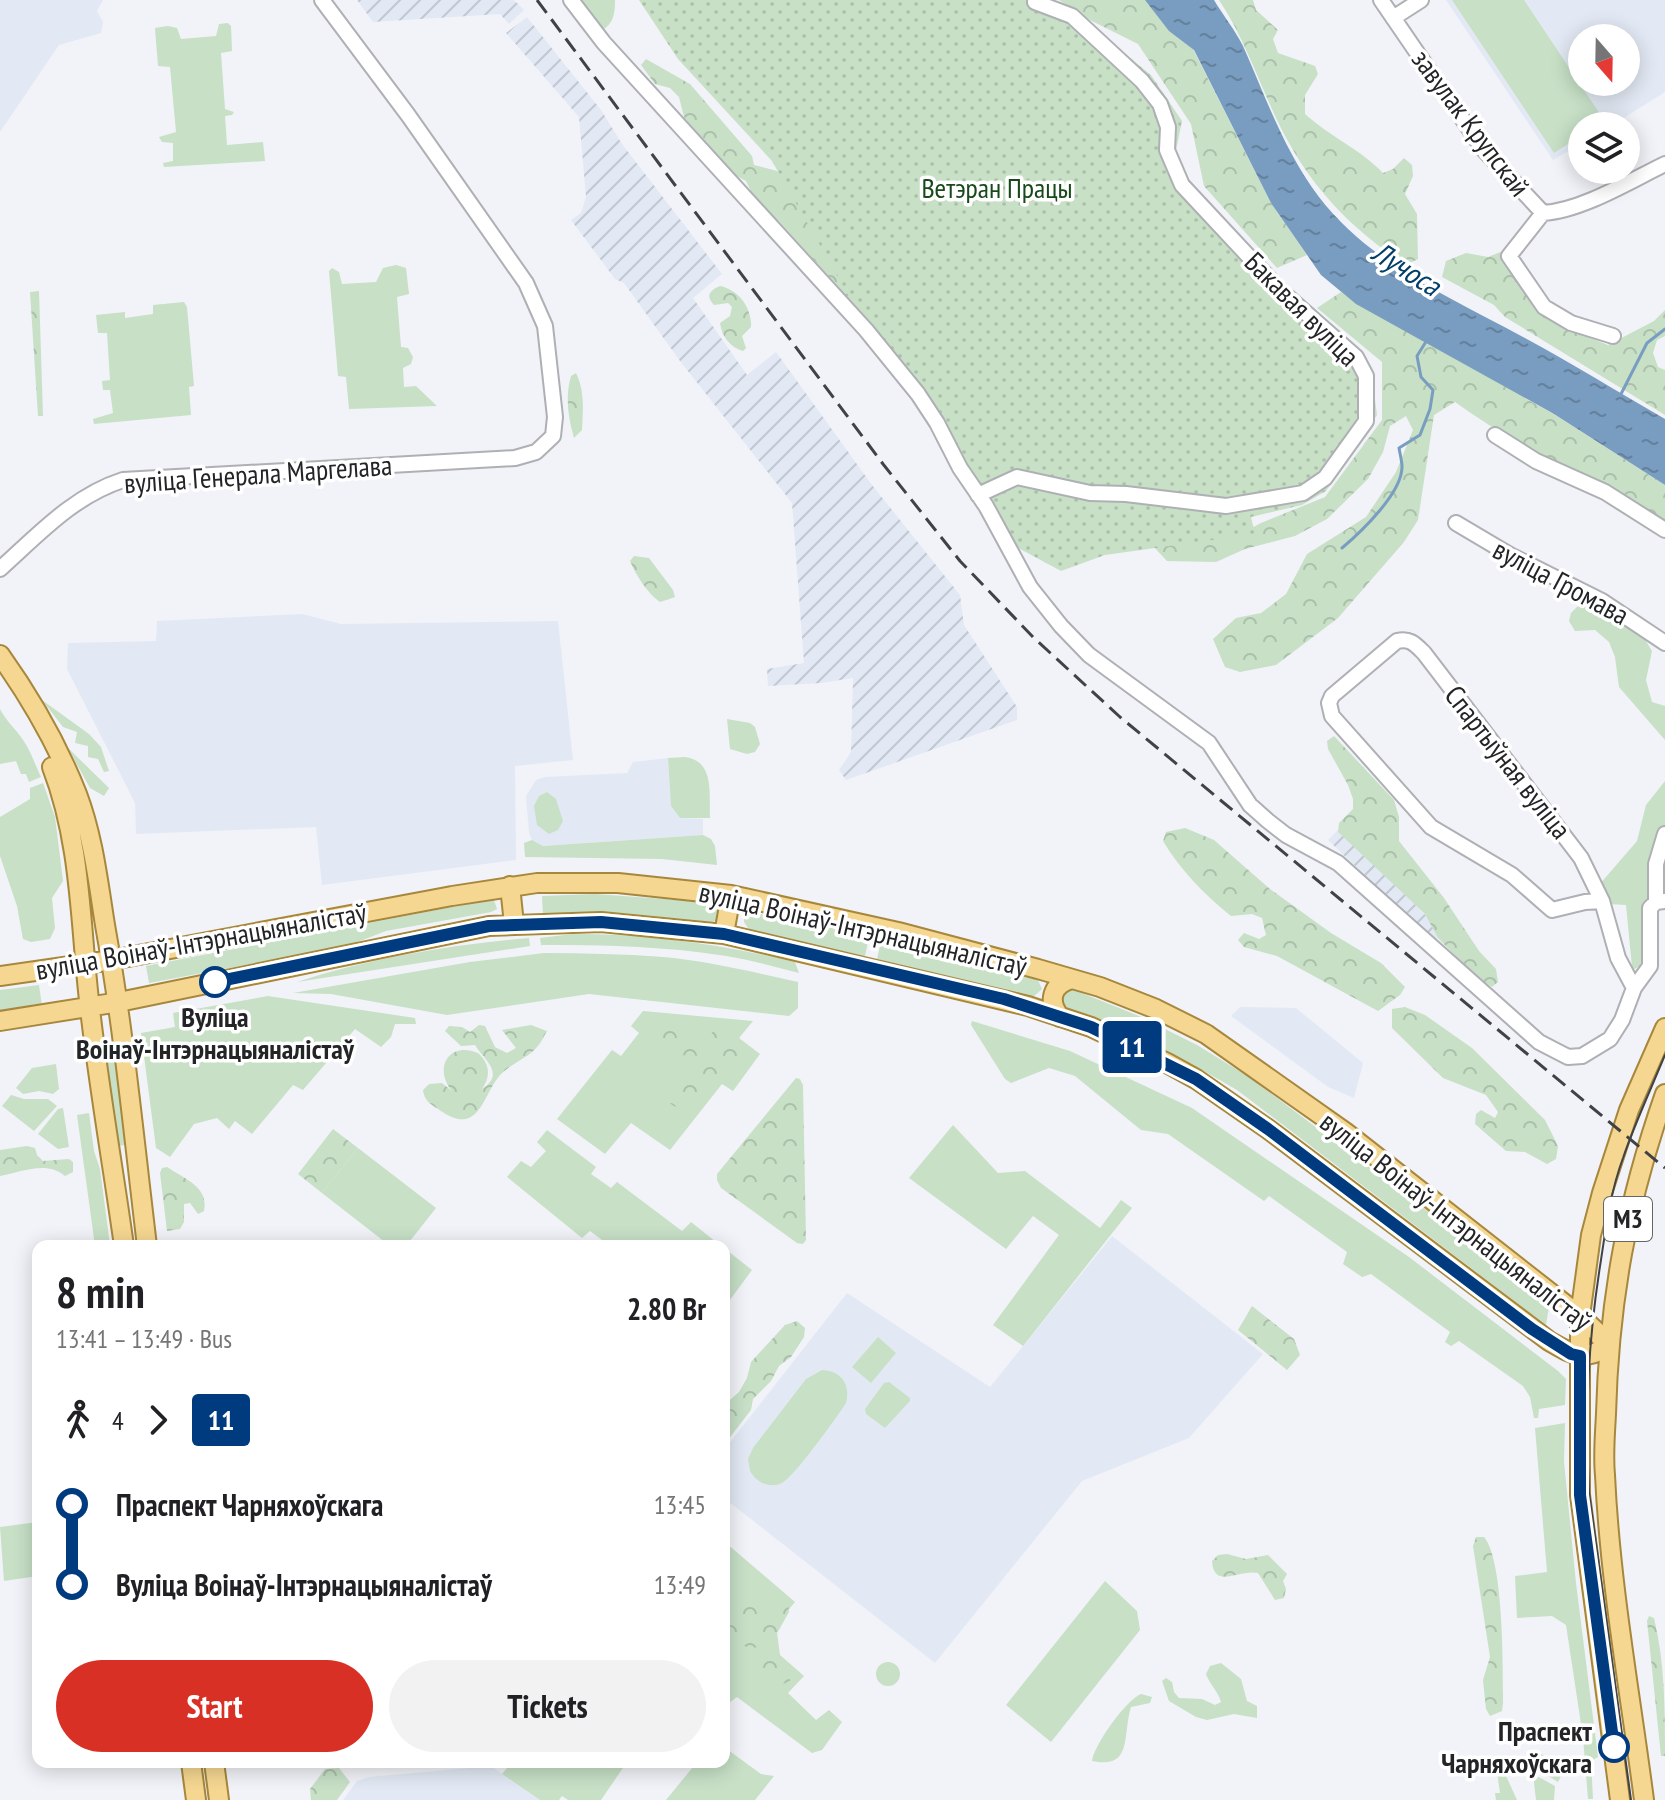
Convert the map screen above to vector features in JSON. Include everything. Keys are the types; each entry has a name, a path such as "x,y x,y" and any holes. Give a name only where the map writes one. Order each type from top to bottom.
{"main road":[{"path":"0,655 37,715 77,794 90,835 119,1002 146,1240"},
{"path":"0,674 45,752 65,800 74,845 90,1007 123,1240"},
{"name":"вуліца Воінаў-Інтэрнацыяналістаў","path":"0,976 112,960 510,886 551,882 618,883 731,895 898,932 1072,979 1156,1009 1206,1034 1345,1132 1580,1316 1607,1347 1595,1355 1571,1354 1532,1329 1268,1129 1196,1079 1091,1027 1028,1006 724,934 601,922 489,926 119,1002 0,1021"},
{"path":"510,886 514,924"},
{"path":"724,934 731,895"},
{"path":"1028,1006 1040,1000 1045,991 1045,977 1038,969"},
{"path":"1060,1017 1052,1003 1054,992 1059,984 1072,979"},
{"name":"М3","path":"1620,1800 1580,1495 1580,1316 1591,1235 1602,1193 1629,1110 1665,1028"},
{"name":"М3","path":"1644,1800 1612,1562 1604,1473 1607,1347 1629,1212 1665,1094"},
{"path":"109,1142 112,1149 122,1153 130,1150 135,1139"},
{"path":"115,1181 117,1169 124,1165 134,1168 139,1177"},
{"path":"192,1768 196,1800"},
{"path":"215,1768 219,1800"}],"street":[{"name":"вуліца Генерала Маргелава","path":"0,569 74,503 123,480 515,458 528,456 553,436 555,417 545,326 526,283 322,0"},
{"path":"571,0 626,68 866,330 918,394 1030,587 1061,626 1089,655 1209,743 1250,805 1286,835 1338,863 1539,1042 1568,1057 1582,1056 1610,1039 1622,1020 1634,988 1650,966 1650,908 1660,901 1656,864 1665,834"},
{"name":"завулак Крупскай","path":"1381,0 1483,149 1543,213 1556,213 1665,164"},
{"path":"1393,18 1421,0"},
{"name":"Бакавая вуліца","path":"978,495 1017,477 1090,493 1126,494 1226,506 1303,493 1325,478 1366,421 1366,376 1356,357 1280,290 1182,185 1167,150 1168,127 1160,104 1142,81 1072,16 1035,2"},
{"path":"1543,213 1509,256 1544,307 1571,323 1613,336"},
{"path":"1495,435 1536,461 1605,492 1665,530"},
{"name":"вуліца Громава","path":"1456,523 1510,555 1602,601 1665,643"},
{"name":"Спартыўная вуліца","path":"1602,901 1552,910 1512,875 1431,827 1332,716 1329,703 1332,696 1397,641 1411,641 1424,653 1581,858 1602,901 1618,958 1634,988"}],"shaded area":[{"path":"0,0 103,0 97,11 103,22 101,33 59,45 0,132"},
{"path":"357,0 514,0 524,10 509,24 500,14 373,22"},
{"path":"1446,0 1665,0 1665,92 1633,112 1568,112 1568,151 1553,160"},
{"path":"527,17 601,110 622,144 722,274 693,298 747,375 776,352 872,485 960,595 964,625 1017,707 1017,720 846,780 839,770 851,752 853,678 768,686 767,669 804,663 792,503 680,361 624,283 615,279 571,220 581,213 586,197 579,117 506,33"},
{"path":"302,614 341,624 558,621 573,760 515,766 516,860 322,885 316,827 136,834 135,803 67,669 68,643 156,641 157,621"},
{"path":"668,758 671,806 680,818 703,819 703,835 543,846 532,840 526,796 536,780 627,773 633,762"},
{"path":"1340,828 1443,933 1434,941 1328,840"},
{"path":"1240,1007 1296,1008 1363,1063 1354,1098 1328,1087 1231,1016"},
{"path":"1112,1236 1263,1354 1189,1438 1082,1481 935,1663 730,1503 730,1442 847,1293 990,1387"},
{"path":"494,1768 540,1800 343,1800 357,1781 369,1777"}],"green space":[{"path":"575,0 615,0 611,21 602,30"},
{"name":"Ветэран Працы","path":"639,0 1051,0 1080,17 1151,75 1182,121 1176,150 1189,181 1296,294 1362,355 1372,377 1377,415 1326,491 1302,505 1251,517 1255,534 1105,555 1061,571 1011,544 943,431 850,298 772,161 678,59"},
{"path":"1059,0 1145,0 1193,49 1271,203 1307,255 1277,268 1204,186 1191,124 1138,44"},
{"path":"1219,0 1253,0 1256,10 1278,30 1273,39 1278,53 1315,66 1318,74 1305,95 1305,114 1383,173 1393,169 1404,158 1412,165 1413,176 1405,194 1417,214 1418,259 1406,265 1388,253 1340,212 1312,179 1280,125 1239,35"},
{"path":"1452,0 1524,0 1568,66 1568,96 1588,96 1599,112 1568,112 1568,144 1554,153"},
{"path":"228,23 231,26 232,51 221,53 225,109 234,112 225,116 227,145 263,142 265,161 164,167 163,163 173,161 173,143 162,142 159,137 176,132 170,67 158,66 155,28 177,28 181,39 216,36 219,24"},
{"path":"646,59 690,84 752,156 754,165 777,171 794,190 876,338 835,283 778,220 765,220 746,181 724,169 684,117 679,97 670,88 655,84 641,65"},
{"path":"1503,251 1570,330 1608,345 1654,321 1665,310 1665,336 1657,340 1653,353 1658,367 1665,370 1665,415 1505,317 1494,305 1442,277 1446,261 1466,253 1488,257"},
{"path":"396,265 406,268 409,294 397,297 401,347 408,348 413,357 411,364 403,368 404,387 416,386 437,406 349,409 346,377 338,376 329,271 332,268 339,272 342,284 376,282 383,268"},
{"path":"720,286 733,291 749,313 751,327 742,336 746,348 743,351 731,344 721,328 720,323 730,316 732,307 728,303 714,305 710,299 711,291"},
{"path":"39,291 43,416 38,416 30,292"},
{"path":"1341,292 1557,416 1665,485 1665,529 1455,402 1434,415 1418,520 1404,542 1338,618 1276,665 1240,672 1225,667 1213,639 1236,618 1261,613 1286,594 1307,554 1366,517 1396,472 1413,430 1406,416 1390,426 1383,452 1368,479 1327,519 1295,536 1245,549 1216,562 1167,561 1152,545 1238,535 1325,497 1382,420 1382,362 1317,308"},
{"path":"184,302 194,386 189,387 191,415 94,424 93,419 113,413 110,390 103,390 102,381 110,380 107,333 98,333 96,315 125,312 125,318 153,314 153,305"},
{"path":"576,373 582,394 583,416 582,430 574,438 568,399 571,376"},
{"path":"634,556 649,558 675,597 660,602 651,594 630,561"},
{"path":"1598,603 1638,628 1652,651 1646,680 1652,702 1665,706 1665,740 1619,687 1615,657 1609,642 1595,630 1575,631 1569,621 1571,613 1580,604"},
{"path":"42,700 89,734 101,747 109,771 104,772 98,759 88,757 88,746 75,743 77,732 63,727"},
{"path":"0,709 26,744 41,777 29,782 26,774 21,774 16,761 0,764"},
{"path":"727,719 750,723 755,727 760,744 755,752 747,754 730,749"},
{"path":"1334,736 1394,800 1399,817 1399,841 1444,898 1479,951 1496,969 1498,982 1492,987 1477,978 1438,938 1425,914 1338,832 1339,823 1353,809 1353,799 1328,749 1327,741"},
{"path":"68,748 109,788 104,796 90,788"},
{"path":"668,758 695,760 706,772 710,789 710,818 680,818 671,806"},
{"path":"1665,781 1665,829 1659,836 1648,884 1645,951 1641,965 1635,969 1632,967 1626,905 1608,904 1599,885 1637,841 1646,805"},
{"path":"43,783 55,817 63,881 52,898 55,928 50,939 31,942 23,939 17,906 0,856 0,817 30,799 30,788"},
{"path":"547,792 556,799 563,821 558,830 549,834 537,825 534,806 539,796"},
{"path":"1185,828 1214,840 1270,889 1331,933 1381,963 1405,987 1400,995 1378,1011 1277,956 1244,947 1238,940 1244,933 1259,939 1266,935 1262,918 1252,914 1231,916 1185,872 1163,841 1166,832"},
{"path":"703,835 711,839 715,846 717,865 662,859 525,857 524,843 532,840 543,846"},
{"path":"595,894 706,902 716,905 720,916 717,921 710,922 597,913 543,915 542,896"},
{"path":"494,900 497,909 386,931 347,946 149,983 146,966"},
{"path":"751,912 869,937 865,956 750,931 744,916"},
{"path":"573,934 657,938 712,945 795,962 799,973 735,958 680,950 541,945 540,938"},
{"path":"529,938 530,946 297,982 412,954"},
{"path":"882,938 1037,978 1042,989 1032,998 877,959"},
{"path":"544,953 663,957 798,982 798,1008 789,1016 589,994 447,1015 331,994 293,993 470,962"},
{"path":"39,985 42,1006 0,1011 0,990"},
{"path":"1064,989 1072,989 1139,1016 1197,1045 1249,1077 1549,1307 1546,1325 1237,1090 1152,1045 1064,1007 1058,1001"},
{"path":"268,996 415,1018 416,1024 395,1024 391,1037 381,1047 355,1029 303,1090 293,1085 252,1134 235,1121 229,1129 217,1118 194,1124 170,1157 156,1148 141,1033 175,1027 173,1013"},
{"path":"1405,1007 1425,1015 1472,1048 1545,1120 1558,1146 1556,1159 1547,1164 1525,1152 1506,1151 1475,1124 1476,1114 1481,1110 1495,1118 1498,1112 1486,1095 1443,1078 1392,1028 1392,1009"},
{"path":"643,1011 753,1021 739,1038 760,1054 733,1091 722,1084 670,1150 631,1123 605,1154 557,1119 612,1050 621,1056 639,1033 631,1026"},
{"path":"972,1021 1070,1051 1192,1108 1409,1257 1558,1371 1566,1379 1565,1405 1539,1409 1538,1418 1534,1418 1530,1397 1523,1386 1459,1341 1451,1346 1445,1342 1450,1332 1371,1274 1362,1277 1343,1264 1347,1252 1269,1196 1264,1201 1168,1134 1141,1130 1075,1076 1049,1068 1011,1083 1005,1079 971,1025"},
{"path":"672,1023 696,1025 695,1037 698,1041 708,1039 714,1030 724,1025 738,1026 739,1055 733,1068 682,1108 668,1101 669,1094 699,1062 694,1053 672,1058 665,1053 657,1034 660,1026"},
{"path":"479,1025 485,1026 495,1047 507,1053 516,1048 502,1030 531,1025 547,1031 533,1051 501,1074 478,1111 463,1119 452,1117 430,1103 423,1090 429,1084 442,1083 452,1091 446,1082 444,1066 452,1054 468,1050 478,1053 485,1061 488,1070 482,1089 489,1083 493,1072 475,1045 461,1046 445,1031 449,1026 462,1027 470,1032"},
{"path":"113,1046 126,1140 125,1145 117,1146 100,1048"},
{"path":"56,1064 59,1089 53,1094 39,1091 23,1094 16,1088 32,1068"},
{"path":"796,1078 803,1085 806,1240 803,1244 797,1243 721,1188 717,1180 717,1174"},
{"path":"11,1095 24,1099 48,1099 57,1106 34,1131 2,1106"},
{"path":"63,1108 69,1147 58,1149 38,1134 58,1109"},
{"path":"89,1113 109,1240 94,1240 77,1115"},
{"path":"953,1125 998,1173 1025,1171 1100,1228 1121,1200 1132,1208 1023,1346 993,1325 1059,1235 1033,1216 1006,1249 909,1178"},
{"path":"333,1129 358,1148 322,1193 298,1174"},
{"path":"547,1130 596,1167 591,1174 611,1188 617,1182 682,1231 691,1222 714,1240 602,1240 590,1231 582,1238 507,1177 521,1161 531,1167 546,1151 537,1142"},
{"path":"27,1146 35,1148 43,1161 69,1159 73,1162 73,1172 65,1176 58,1171 42,1168 0,1176 0,1150"},
{"path":"358,1148 436,1208 411,1240 382,1240 322,1193"},
{"path":"167,1167 194,1184 205,1203 204,1211 198,1214 190,1203 184,1204 184,1222 180,1229 167,1231 160,1173 162,1168"},
{"path":"730,1253 752,1270 730,1300"},
{"path":"1252,1306 1294,1339 1300,1355 1287,1370 1238,1330"},
{"path":"797,1321 805,1328 804,1337 791,1357 779,1366 771,1381 753,1399 751,1410 730,1437 730,1400 747,1378 751,1362 785,1325"},
{"path":"878,1337 896,1353 871,1383 852,1367"},
{"path":"822,1370 834,1373 846,1384 846,1403 816,1446 788,1478 772,1485 759,1481 750,1471 748,1459 753,1448 806,1379"},
{"path":"889,1382 910,1401 885,1428 866,1414 865,1409 884,1383"},
{"path":"1565,1423 1564,1462 1598,1757 1591,1761 1593,1799 1588,1799 1583,1737 1566,1625 1552,1616 1517,1618 1515,1576 1547,1572 1535,1428"},
{"path":"32,1523 32,1577 4,1581 0,1527"},
{"path":"1476,1537 1484,1537 1491,1549 1501,1616 1503,1703 1502,1711 1490,1716 1486,1709 1483,1680 1490,1657 1473,1546"},
{"path":"730,1546 795,1602 776,1625 780,1655 804,1676 788,1693 816,1720 829,1710 842,1722 822,1750 812,1753 737,1697 730,1702"},
{"path":"1218,1555 1246,1559 1268,1555 1287,1574 1283,1581 1286,1589 1284,1598 1275,1600 1258,1573 1217,1575 1212,1561"},
{"path":"1105,1581 1137,1611 1140,1630 1051,1742 1006,1705"},
{"path":"778,1596 788,1603 789,1612 771,1644 749,1649 730,1636 730,1602 744,1603"},
{"path":"1649,1616 1654,1618 1662,1669 1665,1756 1661,1756 1647,1621"},
{"path":"772,1659 784,1666 790,1674 790,1681 781,1685 761,1673 757,1665"},
{"path":"888,1662 897,1665 900,1674 897,1683 888,1686 879,1683 876,1674 879,1665"},
{"path":"1221,1663 1241,1679 1247,1701 1257,1706 1257,1718 1234,1714 1207,1720 1169,1701 1162,1681 1166,1678 1172,1682 1179,1698 1202,1699 1215,1705 1221,1702 1206,1674 1210,1666"},
{"path":"1141,1694 1152,1697 1150,1703 1131,1707 1120,1755 1105,1762 1092,1761 1112,1724 1127,1705"},
{"path":"1537,1750 1563,1772 1558,1782 1532,1766 1530,1753"},
{"path":"730,1751 761,1774 774,1776 755,1800 666,1800 692,1768 730,1768"},
{"path":"1497,1756 1517,1800 1496,1800 1495,1793 1500,1793"},
{"path":"339,1768 350,1782 337,1800 311,1800 310,1789 325,1769"},
{"path":"507,1768 623,1768 601,1800 568,1800 562,1796 559,1800 540,1800 502,1774"},
{"path":"1533,1774 1555,1786 1554,1800 1536,1800"}],"water":[{"path":"1145,0 1214,0 1243,46 1277,124 1307,180 1339,221 1362,242 1414,278 1665,419 1665,485 1554,414 1356,304 1321,275 1271,203 1194,50 1169,31"}],"waterway":[{"path":"1621,394 1647,343 1665,329"},
{"path":"1342,548 1388,500 1400,477 1402,465 1399,448 1420,435 1433,390 1421,377 1417,356 1427,340"}],"tram line":[{"path":"1631,1800 1589,1492 1589,1376 1593,1319 1612,1195 1628,1145 1665,1055"}],"railway":[{"path":"537,0 883,464 960,561 1034,638 1120,717 1665,1168"}],"bus line":[{"name":"11","path":"215,982 489,926 601,922 688,929 868,966 1028,1006 1091,1027 1167,1063 1196,1079 1268,1129 1532,1329 1571,1354 1580,1356 1580,1495 1614,1747"}],"place":[{"name":"Вуліца Воінаў-Інтэрнацыяналістаў","path":"215,982"},
{"name":"Праспект Чарняхоўскага","path":"1614,1747"}],"water label":[{"name":"Лучоса","path":"1406,269"}]}
